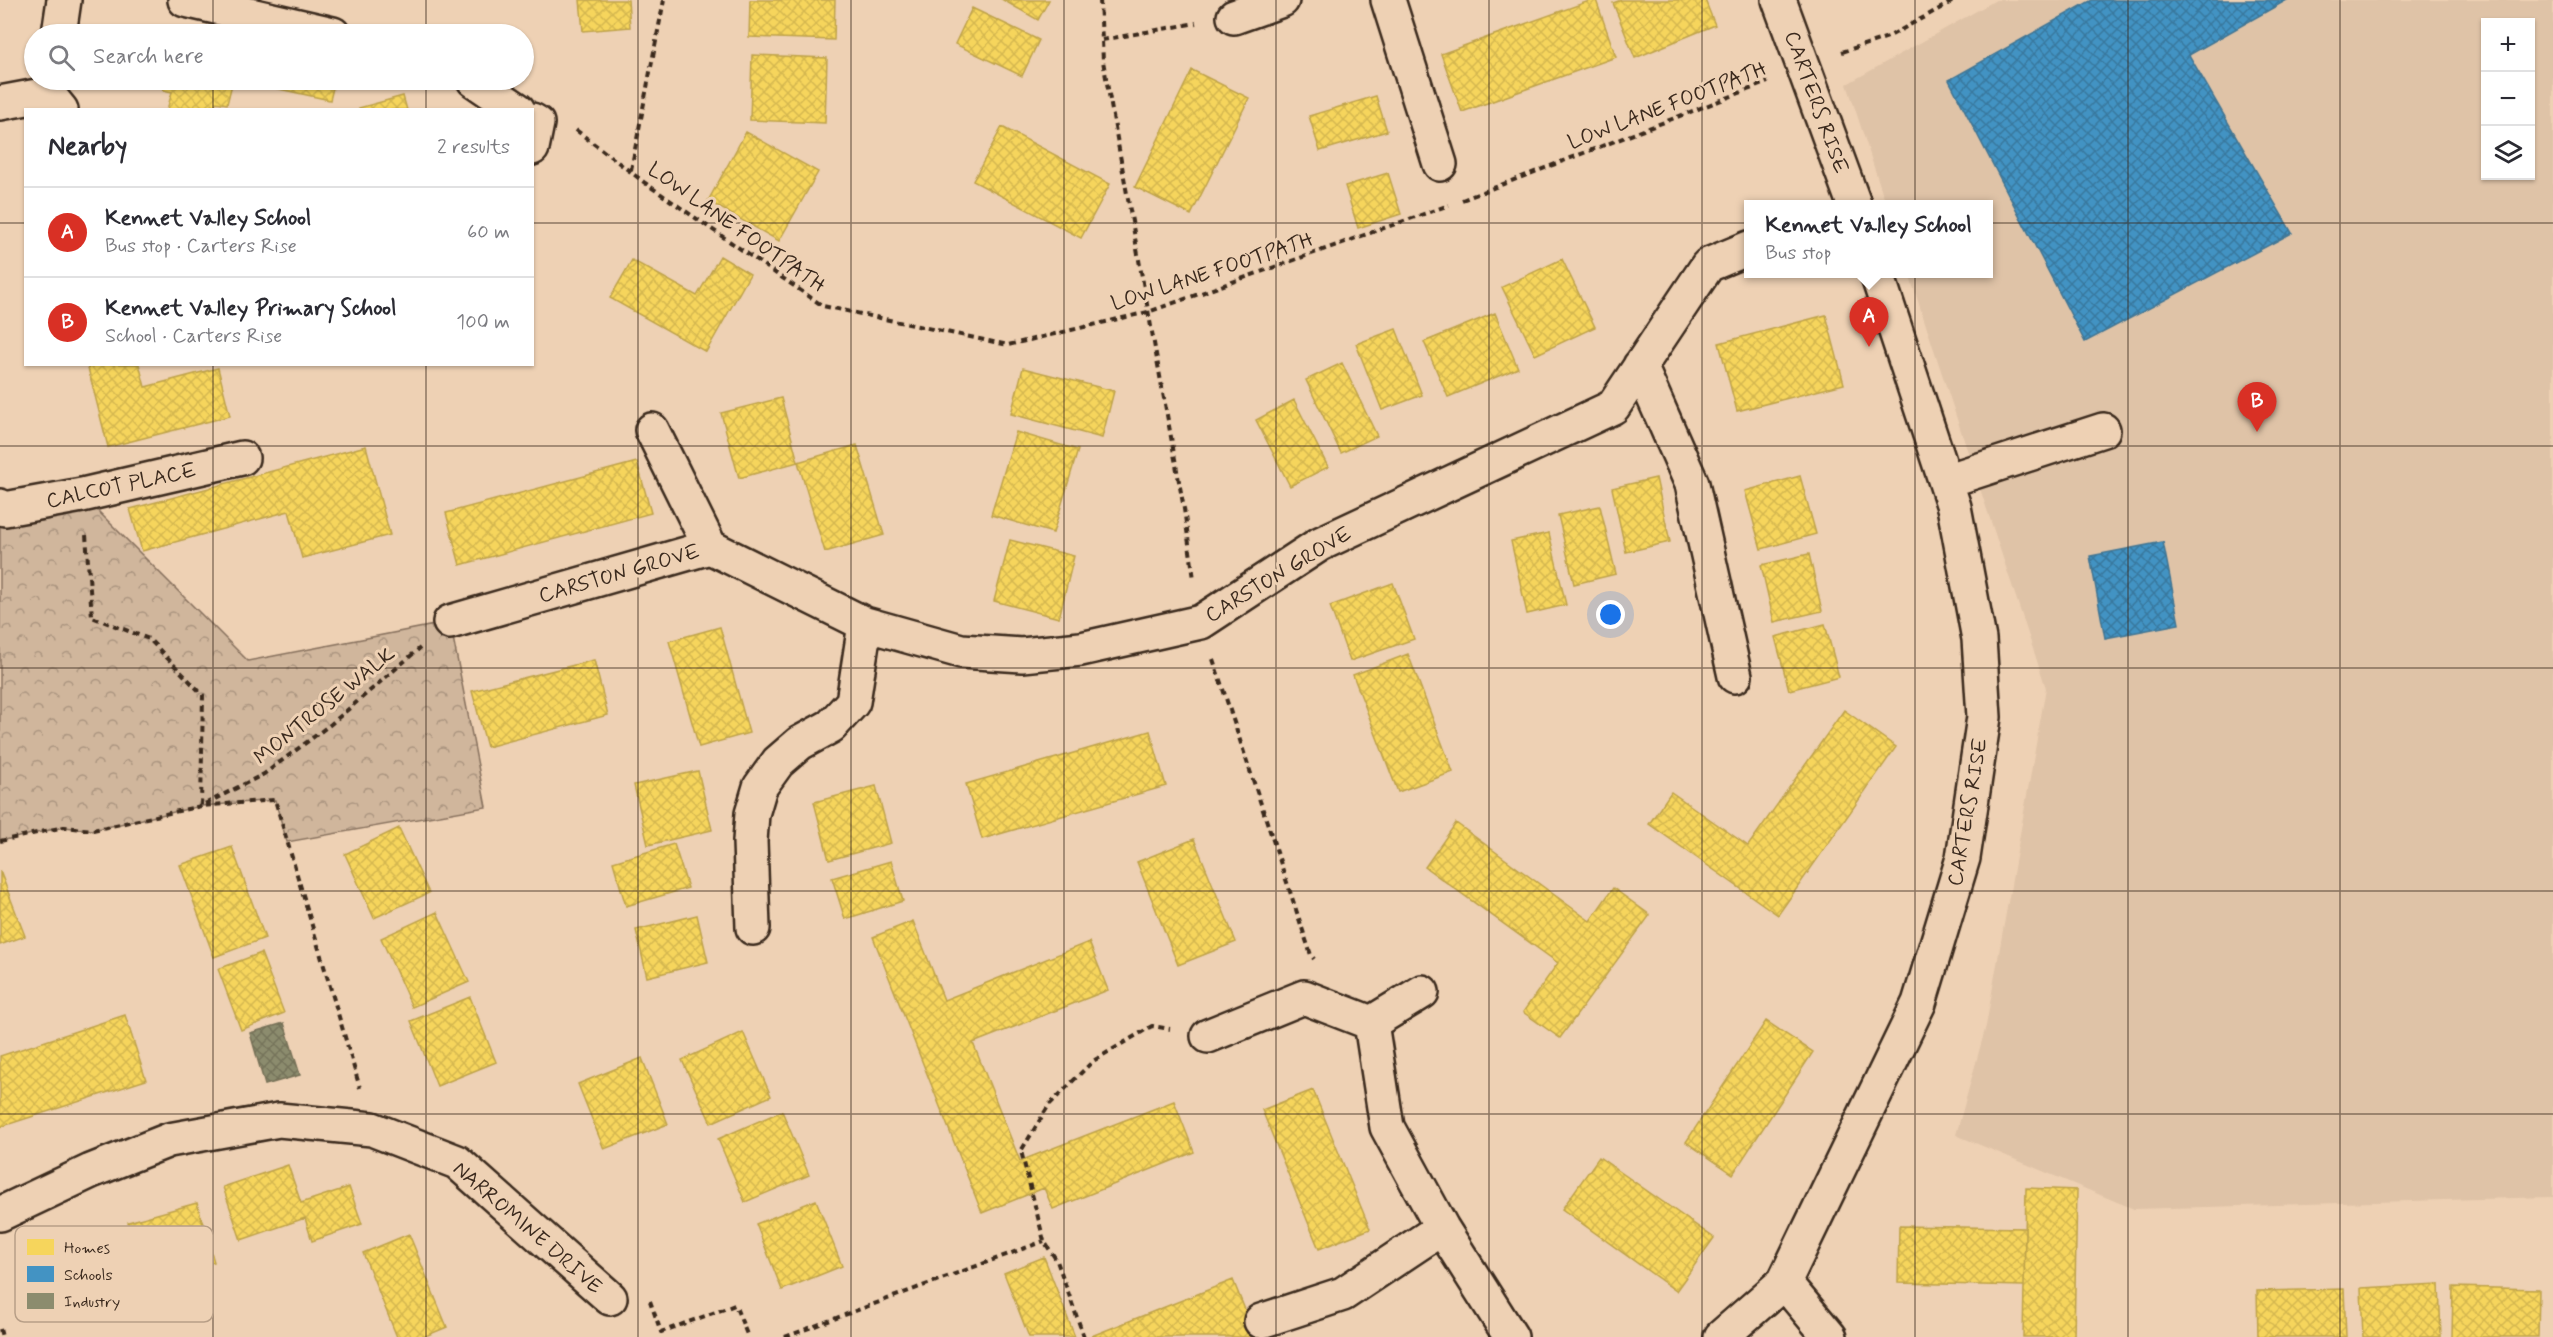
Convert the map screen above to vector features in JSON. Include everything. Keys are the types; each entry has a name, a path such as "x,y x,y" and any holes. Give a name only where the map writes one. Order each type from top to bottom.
{"street":[{"path":"60,24 64,0"},
{"path":"184,0 289,24"},
{"path":"1234,17 1282,0"},
{"path":"1388,0 1440,164"},
{"name":"CARTERS RISE","path":"1779,0 1853,200"},
{"path":"489,90 515,108"},
{"path":"0,103 54,94"},
{"path":"534,121 537,123 534,138"},
{"name":"CARSTON GROVE","path":"450,622 710,547 865,624 961,651 1022,655 1081,649 1201,622 1320,544 1613,407 1708,265 1744,250"},
{"name":"CARTERS RISE","path":"1720,1337 1784,1282 1919,1003 1964,858 1984,717 1979,639 1954,507 1879,278"},
{"path":"1640,366 1692,484 1735,676"},
{"path":"652,430 710,547"},
{"path":"1946,482 2103,430"},
{"name":"CALCOT PLACE","path":"0,506 5,509 82,495 242,458"},
{"path":"753,928 750,842 752,814 759,787 778,762 800,743 831,726 854,702 865,624"},
{"path":"1371,1023 1422,992"},
{"path":"1208,1036 1304,997 1371,1023"},
{"path":"1371,1023 1387,1127 1442,1228 1511,1337"},
{"name":"NARROMINE DRIVE","path":"0,1214 91,1171 169,1140 279,1120 372,1129 457,1162 610,1298"},
{"path":"1261,1321 1343,1294 1442,1228"},
{"path":"1784,1282 1830,1337"}],"path":[{"path":"631,170 664,0"},
{"path":"1100,0 1103,61 1184,509 1201,622 1311,955 1318,964"},
{"name":"LOW LANE FOOTPATH","path":"575,128 645,183 823,306 1008,345 1148,312 1423,215 1756,88 1803,65 1888,38 1955,0"},
{"path":"1102,40 1234,17"},
{"path":"82,495 92,617 149,639 203,695 201,806 275,800 372,1129"},
{"name":"MONTROSE WALK","path":"0,841 64,827 93,830 201,806 264,774 331,724 450,622"},
{"path":"1084,1337 1057,1262 1044,1241 1021,1151 1049,1105 1092,1061 1152,1026 1208,1036"},
{"path":"785,1337 1044,1241"},
{"path":"610,1298 649,1297 661,1332 735,1305 748,1337"},
{"path":"0,1329 2,1337"}],"shaded area":[{"path":"1996,0 2553,0 2553,1197 2134,1209 1956,1135 1986,1026 2046,688 1910,278 1993,278 1993,200 1885,200 1847,84"}],"green space":[{"path":"82,495 248,661 450,622 486,807 287,842 275,800 201,806 93,830 64,827 0,841 0,510"}],"building: Homes":[{"path":"580,0 628,0 630,27 583,31"},
{"path":"750,0 835,0 834,40 749,37"},
{"path":"1003,0 1049,0 1038,20"},
{"path":"1596,0 1616,57 1462,112 1441,54"},
{"path":"1621,0 1705,0 1715,25 1635,58 1613,3"},
{"path":"972,8 1039,40 1022,76 955,44"},
{"path":"752,55 827,58 825,123 750,120"},
{"path":"1192,70 1249,98 1191,215 1135,187"},
{"path":"163,90 230,90 227,104 216,102 214,108 168,108 172,92"},
{"path":"284,90 332,90 330,100"},
{"path":"403,96 406,108 359,108"},
{"path":"1376,96 1387,131 1320,151 1309,116"},
{"path":"1002,127 1110,184 1081,238 973,181"},
{"path":"746,132 818,172 779,241 708,201"},
{"path":"1388,173 1401,214 1358,228 1345,186"},
{"path":"720,256 750,274 706,352 610,298 632,260 697,296"},
{"path":"1562,259 1595,327 1535,355 1502,287"},
{"path":"1495,313 1518,368 1448,397 1424,342"},
{"path":"1826,315 1844,384 1737,411 1719,343"},
{"path":"1396,329 1422,395 1382,410 1356,344"},
{"path":"1342,363 1377,436 1341,453 1306,380"},
{"path":"88,366 140,366 145,387 218,368 230,416 108,447"},
{"path":"1023,368 1114,391 1102,438 1011,414"},
{"path":"781,398 798,462 739,478 721,413"},
{"path":"1294,400 1328,467 1290,486 1256,420"},
{"path":"1016,432 1078,450 1053,533 991,515"},
{"path":"857,445 884,535 825,552 798,462"},
{"path":"366,446 390,535 302,558 289,511 142,551 130,509"},
{"path":"637,462 651,513 460,565 446,513"},
{"path":"1800,476 1816,534 1761,549 1745,491"},
{"path":"1656,478 1670,542 1626,552 1612,488"},
{"path":"1600,506 1616,574 1574,584 1558,515"},
{"path":"1549,533 1566,605 1527,614 1511,541"},
{"path":"1010,540 1074,556 1059,618 994,601"},
{"path":"1809,554 1822,611 1774,622 1761,565"},
{"path":"1393,583 1414,639 1350,661 1330,606"},
{"path":"1825,624 1839,677 1789,690 1775,637"},
{"path":"720,627 749,733 699,747 669,641"},
{"path":"1408,654 1453,772 1398,792 1353,675"},
{"path":"594,660 608,715 487,747 472,691"},
{"path":"1844,710 1896,747 1778,915 1649,824 1671,792 1748,846"},
{"path":"1150,731 1166,786 982,839 966,784"},
{"path":"698,771 712,830 648,845 634,785"},
{"path":"876,786 891,843 829,860 814,802"},
{"path":"1456,823 1590,921 1613,888 1650,915 1560,1038 1523,1012 1558,963 1425,867"},
{"path":"399,828 429,893 374,918 345,854"},
{"path":"1194,839 1236,942 1178,965 1137,862"},
{"path":"674,844 688,888 626,906 613,862"},
{"path":"232,847 265,938 214,957 180,865"},
{"path":"891,861 903,901 845,919 832,878"},
{"path":"0,871 25,936 0,945"},
{"path":"437,912 469,982 412,1007 381,938"},
{"path":"697,915 708,962 647,977 636,930"},
{"path":"913,921 944,1000 1089,942 1108,990 973,1043 1020,1161 1174,1101 1194,1152 1053,1209 1044,1188 982,1213 873,937"},
{"path":"261,953 284,1013 241,1030 218,969"},
{"path":"470,997 496,1062 437,1086 411,1021"},
{"path":"125,1015 146,1080 0,1127 0,1056"},
{"path":"1766,1021 1813,1052 1733,1174 1686,1142"},
{"path":"743,1032 771,1096 711,1123 682,1060"},
{"path":"642,1058 668,1124 604,1149 578,1084"},
{"path":"1313,1090 1370,1229 1319,1249 1262,1110"},
{"path":"782,1111 809,1175 745,1202 718,1139"},
{"path":"1599,1157 1714,1238 1676,1291 1562,1209"},
{"path":"288,1165 301,1203 349,1187 362,1224 312,1241 305,1218 241,1240 223,1187"},
{"path":"2026,1188 2077,1190 2074,1337 2023,1337"},
{"path":"816,1200 842,1266 782,1290 756,1224"},
{"path":"197,1203 204,1226 129,1226 128,1222"},
{"path":"1899,1226 2025,1228 2024,1286 1898,1283"},
{"path":"409,1234 447,1327 423,1337 397,1337 363,1253"},
{"path":"1044,1257 1075,1337 1029,1337 1004,1273"},
{"path":"1233,1280 1256,1337 1089,1337"},
{"path":"2439,1284 2441,1337 2363,1337 2361,1288"},
{"path":"2453,1287 2539,1289 2538,1337 2452,1337"},
{"path":"2344,1289 2346,1337 2258,1337 2257,1291"}],"building: Schools":[{"path":"2092,0 2287,0 2189,55 2292,233 2085,342 1949,80"},
{"path":"2163,542 2179,624 2105,638 2090,556"}],"building: Industry":[{"path":"284,1023 300,1075 265,1085 250,1033"}],"place":[{"name":"Kennet Valley School","path":"1869,347"},
{"name":"Kennet Valley Primary School","path":"2257,432"}]}
